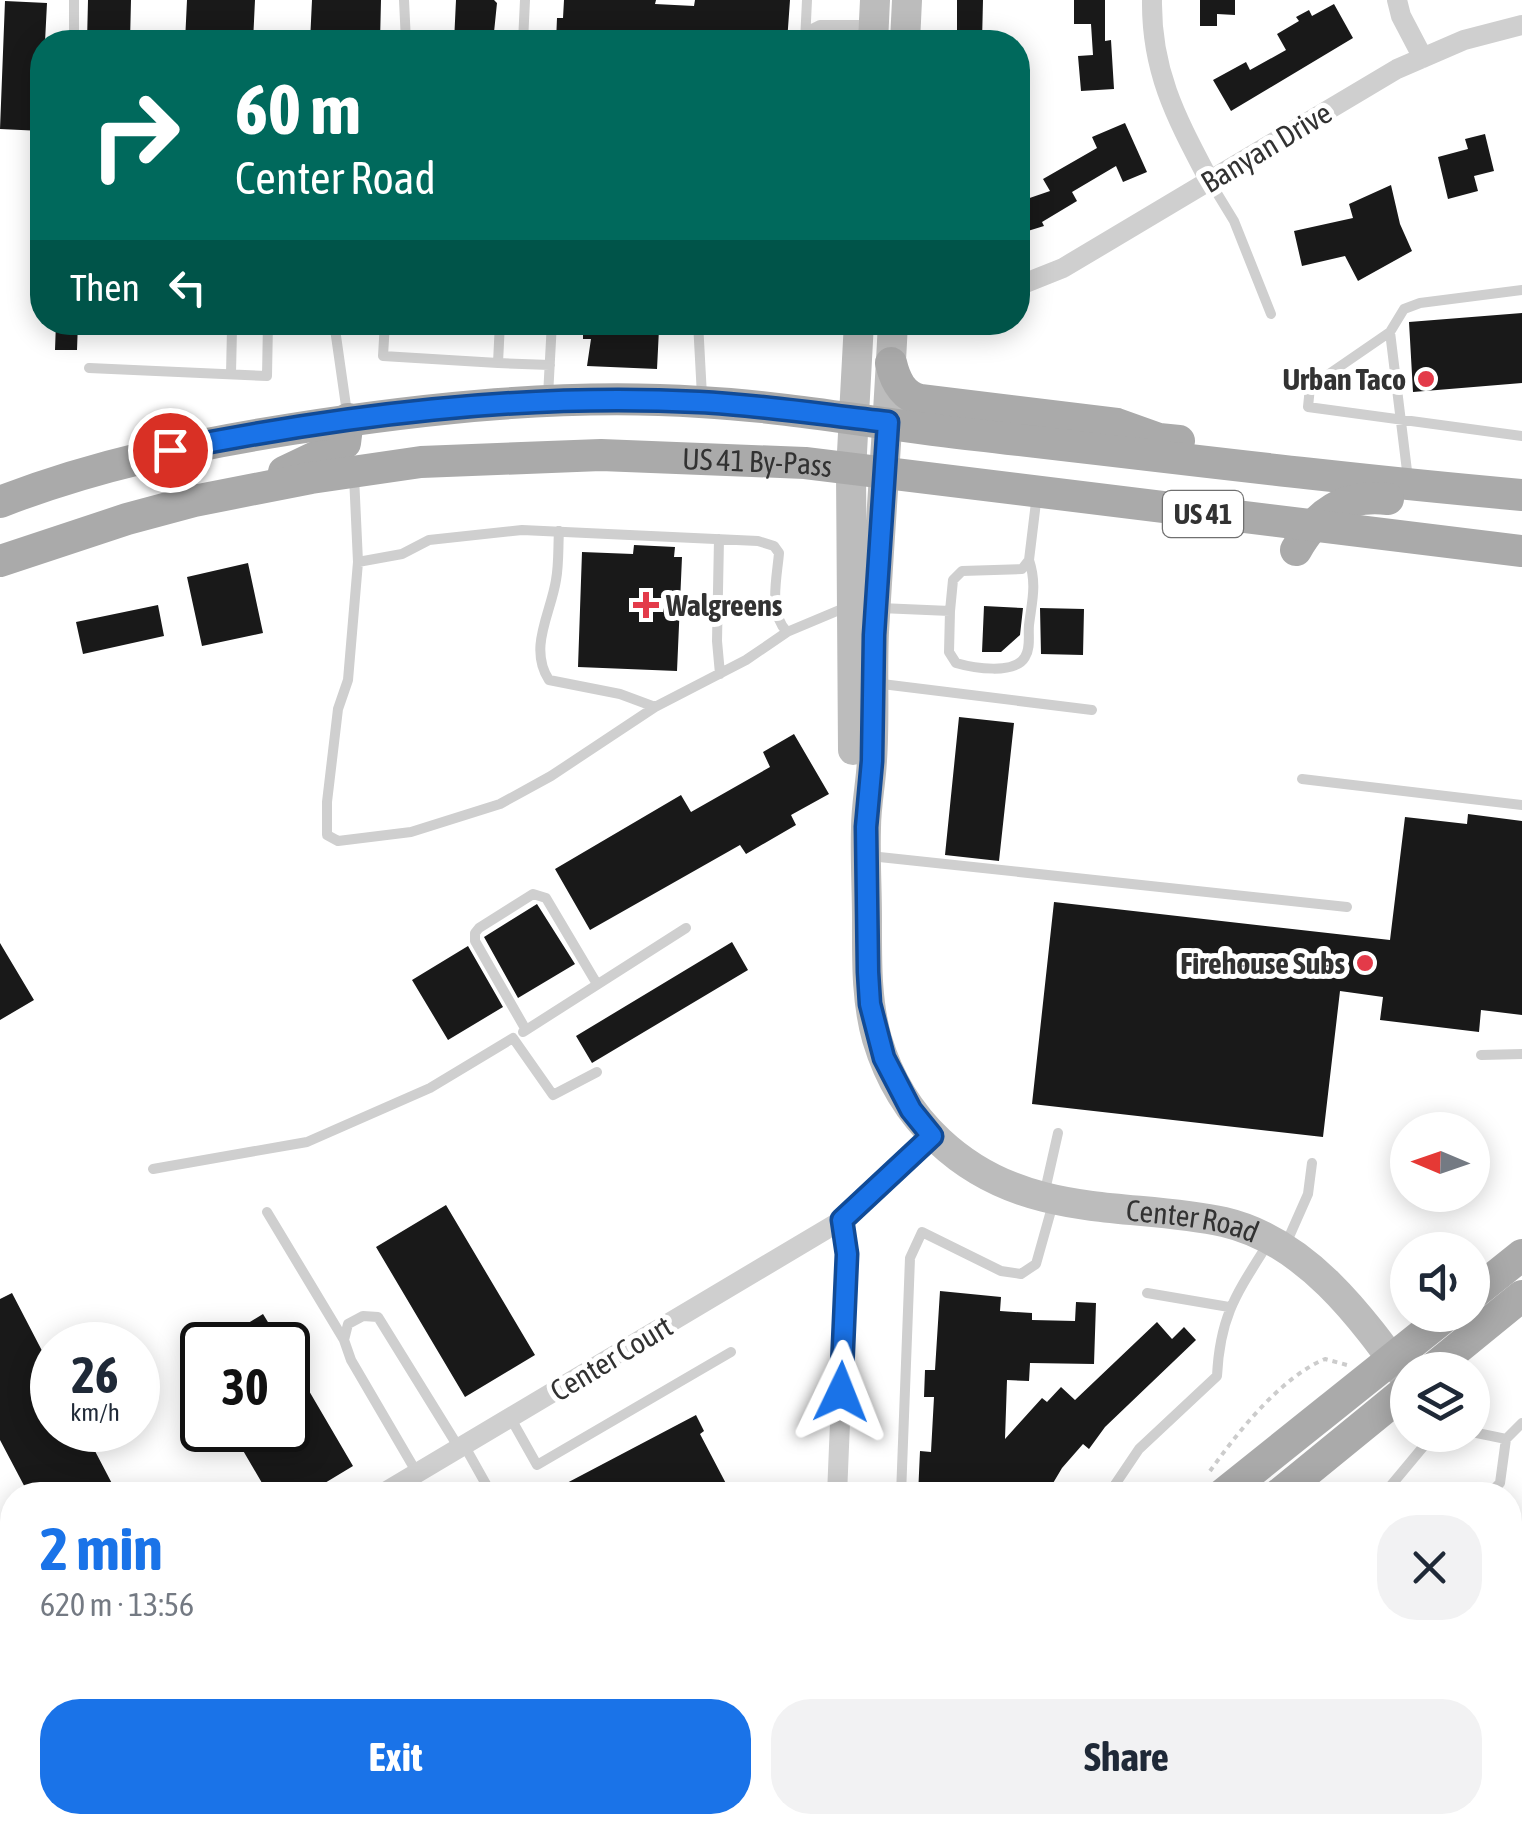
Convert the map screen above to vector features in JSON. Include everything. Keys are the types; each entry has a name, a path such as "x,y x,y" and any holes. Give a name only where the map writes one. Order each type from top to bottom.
{"main road":[{"path":"891,363 898,385 920,400 1118,424 1159,439 1318,459 1409,485"},
{"name":"US 41 By-Pass","path":"0,502 82,473 170,450 442,407 548,402 702,402 1522,496"},
{"path":"254,489 345,442 348,419"},
{"name":"US 41 By-Pass","path":"0,561 127,518 254,489 421,462 601,455 756,460 1037,493 1303,538 1388,534 1522,551"},
{"path":"1303,538 1332,507 1366,498 1522,514"},
{"path":"1388,534 1462,523 1522,530"},
{"path":"1490,1281 1522,1255"},
{"path":"1453,1352 1522,1296"},
{"path":"1416,1352 1433,1332"},
{"path":"1241,1482 1390,1377"},
{"path":"1294,1482 1390,1405"}],"street":[{"path":"906,30 907,0"},
{"path":"1152,0 1155,48 1164,89 1209,180"},
{"path":"1397,0 1423,58"},
{"name":"Banyan Drive","path":"1030,281 1063,268 1397,69 1464,40 1522,26"},
{"name":"Center Road","path":"858,335 851,471 874,683 866,841 868,972 877,1037 911,1110 952,1154 993,1180 1049,1198 1221,1222 1278,1243 1314,1270 1390,1358"},
{"name":"Center Road","path":"866,841 853,763 863,606 884,475 892,335"},
{"path":"837,1482 847,1254 842,1220 932,1136"},
{"name":"Center Court","path":"402,1482 842,1220"}],"lane":[{"path":"74,0 74,30"},
{"path":"404,0 405,30"},
{"path":"524,30 525,0"},
{"path":"806,30 807,0"},
{"path":"814,30 820,25 874,23"},
{"path":"1209,180 1234,221 1271,314"},
{"path":"1522,290 1420,302 1404,309 1390,332 1310,387 1308,407 1522,436"},
{"path":"1390,332 1409,485"},
{"path":"230,335 230,374"},
{"path":"89,368 268,376 268,335"},
{"path":"336,335 348,419"},
{"path":"384,335 383,356 550,365"},
{"path":"498,363 499,335"},
{"path":"548,402 551,335"},
{"path":"699,335 702,402"},
{"path":"354,472 358,562 348,680 338,709 327,802 327,835 338,841 411,832 500,804 551,776 655,707 720,674 787,632 863,606 950,611"},
{"path":"1030,560 1016,572 958,573 953,580 948,652 956,663 1006,667 1018,664 1028,652 1035,598 1030,560 1037,493"},
{"path":"358,562 402,554 429,540 522,530 758,540 774,546 779,553 775,604 780,625 787,632"},
{"path":"559,531 556,580 540,642 541,667 549,680 620,694 655,707"},
{"path":"720,539 720,674"},
{"path":"874,683 1092,710"},
{"path":"1302,780 1522,805"},
{"path":"866,841 1346,907"},
{"path":"526,1030 476,942 479,928 533,894 540,894 597,984"},
{"path":"153,1170 307,1142 430,1088 686,928"},
{"path":"513,1038 553,1095 598,1072"},
{"path":"1481,1054 1522,1054"},
{"path":"901,1482 910,1258 922,1232 1001,1271 1021,1274 1036,1264 1058,1133"},
{"path":"1117,1482 1139,1449 1217,1376 1219,1341 1228,1307 1278,1243 1308,1194 1312,1163"},
{"path":"267,1212 417,1473"},
{"path":"1147,1293 1228,1307"},
{"path":"344,1340 348,1324 363,1316 378,1318 484,1482"},
{"path":"510,1418 537,1464 731,1352"},
{"path":"1500,1482 1506,1439 1522,1422"},
{"path":"1490,1436 1506,1439"},
{"path":"1395,1482 1419,1452"}],"building":[{"path":"88,0 131,0 130,30 87,30"},
{"path":"187,0 255,0 254,30 186,30"},
{"path":"312,0 381,0 380,30 311,30"},
{"path":"456,0 497,3 494,30 455,30"},
{"path":"564,0 656,0 655,4 694,6 695,0 790,0 788,30 556,30 557,18 563,18"},
{"path":"957,0 983,0 982,30 957,30"},
{"path":"1074,0 1105,0 1105,41 1111,40 1114,89 1081,91 1078,56 1093,55 1091,24 1074,24"},
{"path":"1200,0 1235,0 1235,15 1217,14 1217,26 1200,26"},
{"path":"5,1 47,3 46,30 30,30 30,130 0,129"},
{"path":"1334,4 1353,38 1231,111 1213,80 1246,62 1250,70 1286,50 1277,34 1309,10 1312,16"},
{"path":"1125,123 1147,172 1123,182 1116,166 1072,192 1077,201 1042,222 1044,226 1030,230 1030,198 1050,191 1043,179 1097,148 1092,137"},
{"path":"1485,134 1494,171 1474,176 1478,191 1448,199 1438,157 1468,149 1465,139"},
{"path":"1391,185 1400,224 1412,251 1358,281 1345,256 1302,266 1294,231 1353,218 1349,204"},
{"path":"1522,313 1522,383 1413,392 1409,322"},
{"path":"56,335 78,335 77,350 55,350"},
{"path":"583,335 659,335 657,369 587,366 591,339 583,339"},
{"name":"Walgreens","path":"634,545 675,547 674,557 682,557 677,671 578,667 582,552 633,554"},
{"path":"248,563 263,633 202,646 187,577"},
{"path":"158,605 164,636 83,654 76,622"},
{"path":"984,606 1023,608 1020,635 1001,652 982,652"},
{"path":"1040,608 1084,609 1083,655 1041,654"},
{"path":"959,717 1014,723 999,861 945,855"},
{"path":"794,734 829,794 791,815 796,825 746,854 740,845 590,930 555,869 681,795 691,812 770,767 763,752"},
{"path":"1468,814 1522,821 1522,1015 1481,1010 1479,1032 1380,1020 1383,997 1340,991 1323,1137 1032,1104 1054,902 1390,940 1405,817 1467,824"},
{"path":"537,904 575,964 518,998 484,937"},
{"path":"732,942 748,970 592,1063 576,1036"},
{"path":"0,943 34,1000 0,1020"},
{"path":"468,946 503,1007 448,1040 412,980"},
{"path":"446,1205 535,1355 465,1397 376,1247"},
{"path":"940,1291 1001,1297 1000,1311 1032,1313 1032,1320 1075,1321 1076,1302 1096,1303 1094,1364 1030,1363 1029,1381 1007,1380 1005,1439 1042,1398 1047,1402 1061,1387 1075,1400 1157,1322 1172,1339 1184,1327 1196,1340 1105,1427 1089,1449 1083,1444 1054,1482 919,1482 920,1451 931,1452 934,1397 924,1397 925,1370 935,1370"},
{"path":"12,1293 30,1328 30,1452 96,1452 111,1482 22,1482 0,1440 0,1299"},
{"path":"263,1314 268,1322 250,1322"},
{"path":"310,1393 353,1466 327,1482 261,1482 244,1452 310,1452"},
{"path":"696,1415 704,1431 700,1434 725,1482 569,1482"}],"place":[{"name":"Urban Taco","path":"1426,379"},
{"name":"Walgreens","path":"646,605"},
{"name":"Firehouse Subs","path":"1365,963"}],"route":[{"path":"170,450 348,419 518,402 702,402 888,422 866,827 868,972 870,1004 884,1058 911,1110 932,1136 842,1220 847,1254 841,1392"}]}
